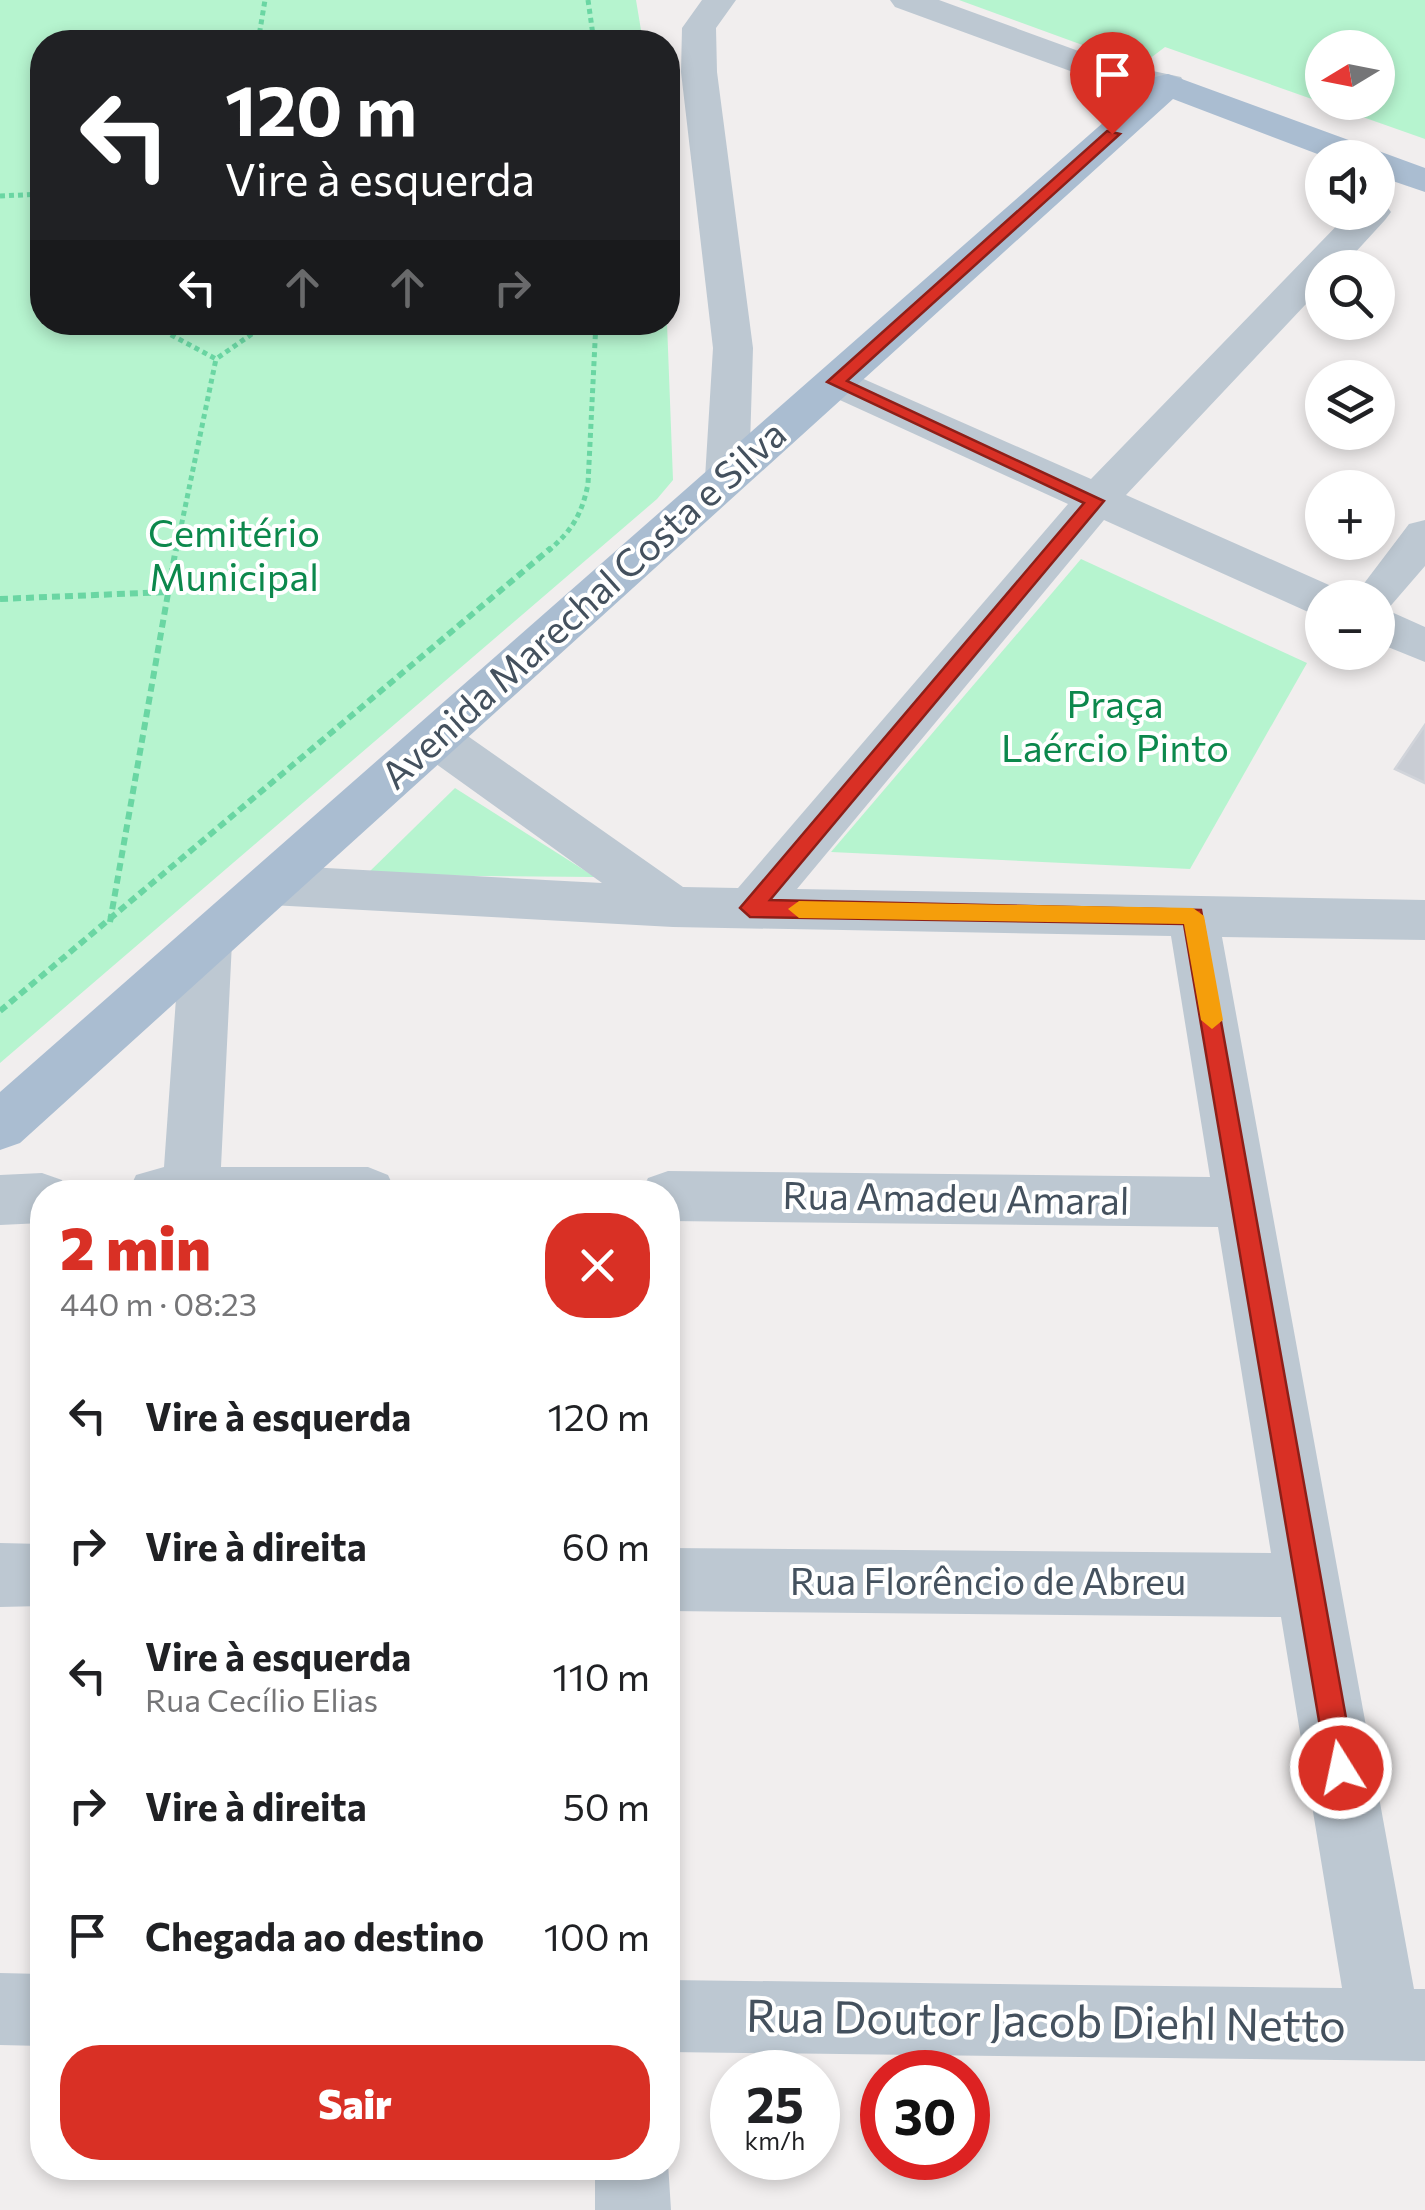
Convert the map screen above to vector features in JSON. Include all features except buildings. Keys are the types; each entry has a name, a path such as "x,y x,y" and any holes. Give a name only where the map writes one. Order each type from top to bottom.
{"main road":[{"name":"Avenida Marechal Costa e Silva","path":"0,1126 1168,84"},
{"path":"1168,84 1316,140"}],"street":[{"path":"719,0 698,28 733,348 727,478"},
{"path":"907,0 1096,69 1168,84"},
{"path":"750,908 1095,501 1356,230"},
{"path":"835,382 1305,593"},
{"path":"1390,580 1425,536"},
{"path":"1395,632 1425,646"},
{"path":"435,738 673,907"},
{"path":"270,885 673,907 1425,920"},
{"path":"1193,916 1310,1585 1405,2025"},
{"path":"174,1180 206,942"},
{"name":"Rua Amadeu Amaral","path":"680,1196 1245,1202"},
{"path":"0,1200 30,1199"},
{"path":"0,1575 30,1575"},
{"name":"Rua Florêncio de Abreu","path":"680,1580 1310,1585"},
{"path":"0,2009 30,2010"},
{"name":"Rua Doutor Jacob Diehl Netto","path":"680,2016 1405,2025"},
{"path":"632,2180 632,2210"}],"path":[{"path":"260,30 265,0"},
{"path":"588,0 592,30"},
{"path":"0,196 30,195"},
{"path":"172,335 216,358"},
{"path":"110,923 166,592 216,358 250,335"},
{"path":"0,1010 110,923 568,534 583,510 588,484 595,335"},
{"path":"0,599 166,592"}],"green space":[{"name":"Cemitério Municipal","path":"0,0 636,0 641,30 30,30 30,335 667,335 673,480 657,499 0,1063"},
{"path":"959,0 1425,0 1425,139 1371,120 1395,120 1395,30 1305,30 1305,97 1165,47 1140,66"},
{"name":"Praça Laércio Pinto","path":"1081,559 1305,662 1190,869 831,852"},
{"path":"455,788 595,877 366,875"}],"slow traffic":[{"path":"799,909 1193,916 1212,1020"}],"route":[{"path":"1112,134 835,382 1095,501 750,908 1193,916 1341,1768"}]}
